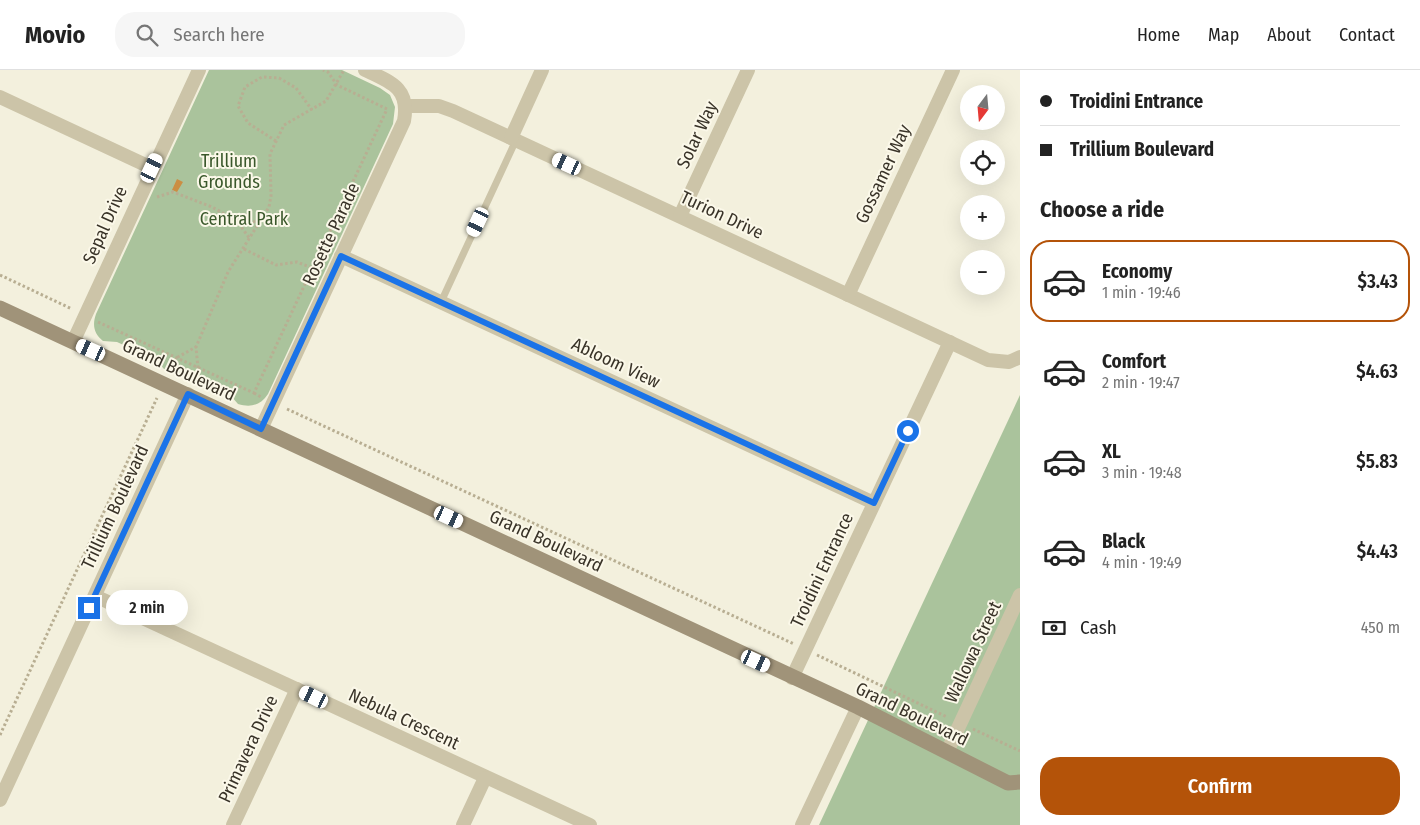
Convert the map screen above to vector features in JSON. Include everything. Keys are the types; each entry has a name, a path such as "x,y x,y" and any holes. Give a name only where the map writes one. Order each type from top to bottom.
{"street":[{"name":"Sepal Drive","path":"73,342 199,70"},
{"path":"365,70 396,87 403,95 407,106"},
{"path":"513,139 542,70"},
{"name":"Solar Way","path":"680,216 748,70"},
{"name":"Gossamer Way","path":"848,295 953,70"},
{"path":"0,97 152,168"},
{"name":"Turion Drive","path":"407,106 439,106 988,360 1009,362 1020,357"},
{"name":"Rosette Parade","path":"261,429 404,121 407,106"},
{"name":"Abloom View","path":"341,256 874,503"},
{"name":"Grand Boulevard","path":"0,308 188,394 792,678 858,707 1008,782 1020,782"},
{"name":"Troidini Entrance","path":"792,678 950,342"},
{"name":"Trillium Boulevard","path":"0,800 188,394"},
{"name":"Wallowa Street","path":"947,752 1020,594"},
{"name":"Nebula Crescent","path":"95,596 590,825"},
{"name":"Primavera Drive","path":"234,825 297,689"},
{"path":"802,825 858,707"},
{"path":"463,825 485,778"}],"lane":[{"path":"441,302 513,139"}],"path":[{"path":"0,275 254,393 387,108 337,85 328,72 323,70"},
{"path":"198,368 196,347 228,272 244,250 269,207 271,196 270,154 276,141 284,125 326,101 344,70"},
{"path":"276,141 248,123 238,106 245,88 262,77 279,78 296,88 312,110"},
{"path":"142,190 157,198 173,192 212,207 237,221 250,239"},
{"path":"237,221 260,222"},
{"path":"244,250 276,265 297,262 332,276"},
{"path":"0,735 176,358 196,347"},
{"path":"298,414 883,685"}],"green space":[{"name":"Central Park","path":"209,70 342,70 380,88 390,95 395,107 393,124 268,394 255,405 238,404 231,396 184,373 174,374 164,369 156,360 117,342 103,341 94,326 96,314"},
{"path":"1020,395 1020,825 819,825"}],"building":[{"path":"177,179 183,182 177,192 172,190"}],"route":[{"path":"89,608 188,394 261,429 341,256 874,503 908,431"}],"park label":[{"name":"Trillium Grounds","path":"229,171"}]}
